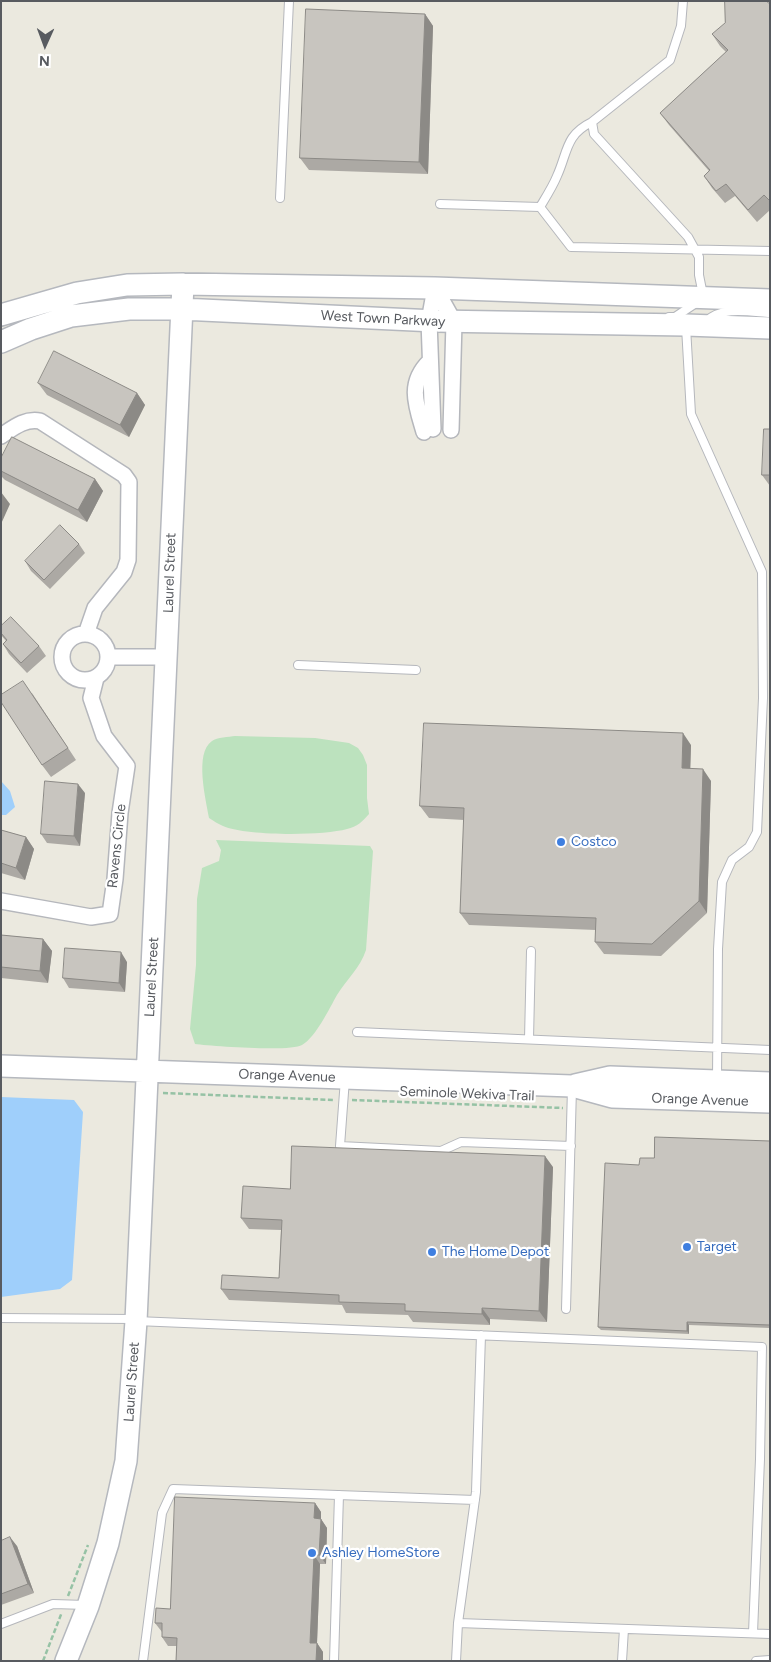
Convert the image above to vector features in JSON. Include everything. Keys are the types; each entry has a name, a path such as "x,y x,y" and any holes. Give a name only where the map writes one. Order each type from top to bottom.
{"street":[{"path":"1,315 77,293 127,285 183,284 435,288 770,300"},
{"name":"Laurel Street","path":"66,1661 88,1606 108,1543 126,1461 136,1320 183,284"},
{"path":"428,430 429,321 435,288"},
{"path":"435,288 454,322 451,430"},
{"name":"West Town Parkway","path":"1,342 31,329 71,316 129,309 181,309 454,322 594,319 694,326 770,328"},
{"path":"1,436 22,423 33,420 40,421 124,475 129,482 128,560 124,572 95,608 86,634"},
{"path":"96,678 84,681 73,677 64,668 62,656 65,645 74,637 86,634 98,638 106,646 108,656 167,657"},
{"name":"Ravens Circle","path":"1,901 91,917 110,914 115,879 120,813 127,766 104,736 91,698 96,678 105,670 108,656"},
{"name":"Orange Avenue","path":"1,1066 572,1086 612,1097 770,1102"},
{"name":"Orange Avenue","path":"572,1086 610,1077 770,1083"}],"lane":[{"path":"280,198 289,1"},
{"path":"540,207 557,176 579,128 592,122 670,60 681,26 683,1"},
{"path":"592,122 594,134 688,237 699,257 699,275 703,298 675,317 622,316"},
{"path":"440,204 540,207"},
{"path":"540,207 571,247 770,251"},
{"path":"717,1081 718,949 722,882 732,860 749,847 757,832 766,737 766,655 762,572 690,414 694,326 726,311 770,313"},
{"path":"298,665 416,670"},
{"path":"529,1039 531,951"},
{"path":"357,1032 770,1050"},
{"path":"345,1078 340,1146 441,1151 461,1142 571,1146"},
{"path":"566,1309 572,1086"},
{"path":"1,1318 136,1320 762,1347 760,1460 753,1633"},
{"path":"456,1661 458,1623 475,1500 482,1335"},
{"path":"760,1460 770,1460"},
{"path":"143,1661 162,1513 173,1489 475,1500"},
{"path":"334,1661 339,1495"},
{"path":"1,1624 53,1604 88,1606"},
{"path":"458,1623 770,1634"},
{"path":"622,1661 624,1629"},
{"path":"756,1661 770,1660"}],"path":[{"name":"Seminole Wekiva Trail","path":"163,1093 572,1108"},
{"path":"70,1589 89,1543"},
{"path":"42,1661 57,1624"}],"green space":[{"path":"235,736 315,738 349,743 358,748 367,765 369,814 351,828 303,834 249,832 223,826 209,818 202,766 204,756 207,747 212,741"},
{"path":"216,840 370,846 373,851 366,950 317,1029 302,1045 268,1048 195,1044 190,1029 196,965 197,899 202,868 219,861 221,850"}],"water":[{"path":"1,781 10,791 15,807 6,815 1,815"},
{"path":"1,1097 74,1100 83,1112 72,1280 60,1289 1,1297"}],"building":[{"path":"725,1 766,1 770,4 770,201 764,195 748,210 726,184 716,191 704,176 710,170 660,113 728,50 712,34 725,23"},
{"path":"306,9 425,14 419,162 300,158"},
{"path":"54,351 137,393 120,425 38,383"},
{"path":"764,429 770,429 770,475 762,475"},
{"path":"12,437 95,479 78,510 1,471 1,458"},
{"path":"60,525 79,544 44,580 25,561"},
{"path":"11,617 39,646 21,663 3,644 7,640 1,633 1,626"},
{"path":"23,681 68,748 42,765 1,702 1,695"},
{"path":"424,723 683,733 682,768 703,769 699,901 652,944 595,942 596,918 460,913 464,808 420,806"},
{"path":"45,781 78,784 74,836 41,834"},
{"path":"1,830 26,837 16,868 1,863"},
{"path":"1,935 43,939 40,971 1,967"},
{"path":"65,948 121,952 119,983 63,978"},
{"name":"Target","path":"655,1137 770,1141 770,1325 687,1322 687,1331 598,1327 605,1163 639,1165 640,1158 654,1158"},
{"name":"The Home Depot","path":"292,1146 545,1156 539,1311 482,1308 482,1314 405,1311 405,1304 339,1302 339,1295 221,1289 222,1275 279,1278 282,1220 241,1218 243,1186 290,1189"},
{"path":"175,1497 315,1503 314,1518 321,1519 319,1555 314,1555 310,1643 317,1643 316,1661 176,1661 177,1638 162,1637 162,1623 155,1623 156,1608 170,1609"},
{"path":"10,1537 28,1584 1,1594 1,1541"}],"place":[{"name":"Costco","path":"561,842"},
{"name":"Target","path":"687,1247"},
{"name":"The Home Depot","path":"432,1252"},
{"name":"Ashley HomeStore","path":"312,1553"}]}
